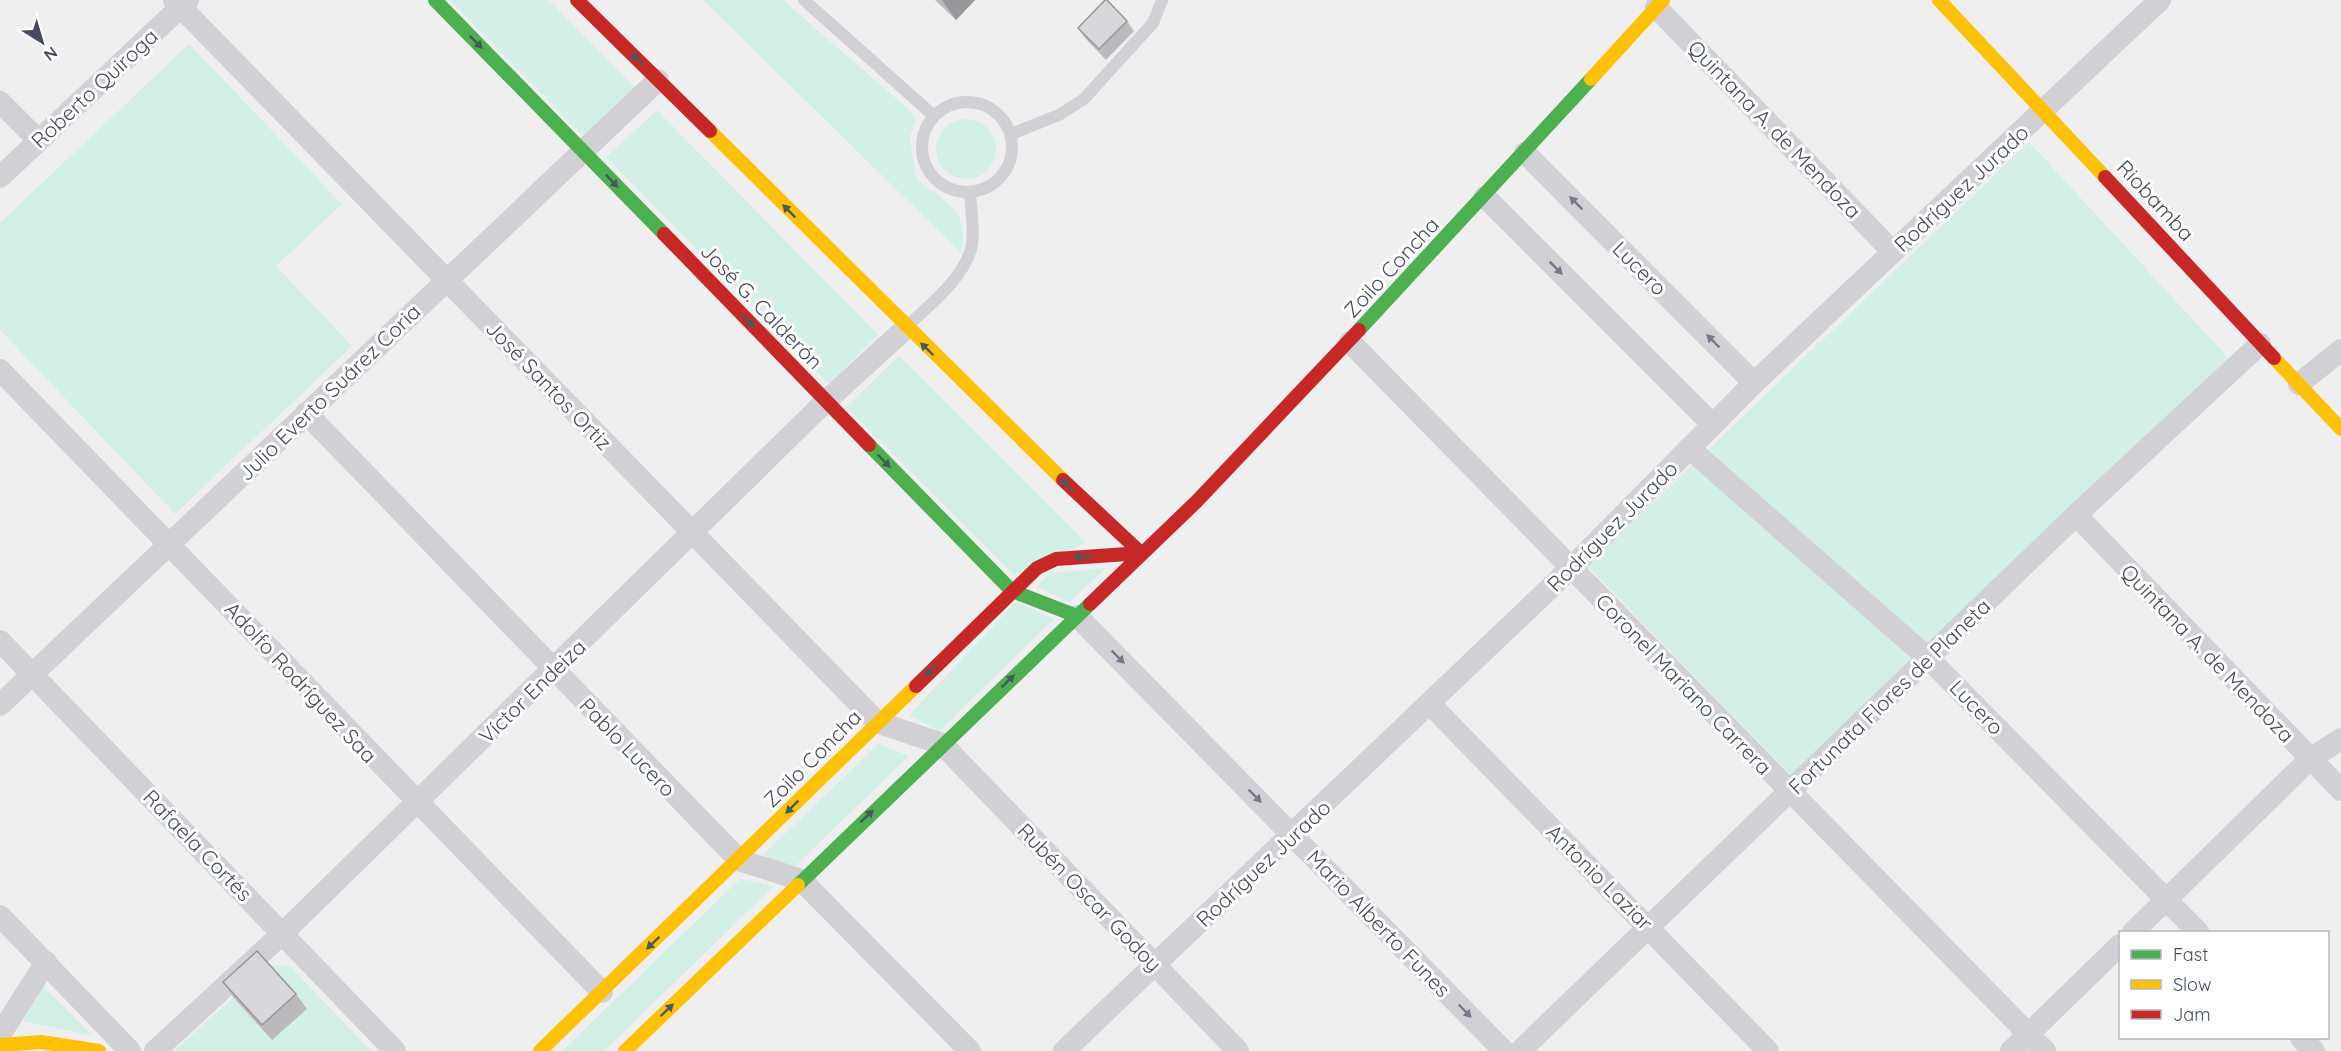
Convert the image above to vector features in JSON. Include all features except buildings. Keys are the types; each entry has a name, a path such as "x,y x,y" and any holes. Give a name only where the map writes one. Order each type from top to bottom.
{"street":[{"name":"José G. Calderón","path":"435,0 1012,591 1077,616"},
{"path":"577,0 906,328 1111,528 1141,553"},
{"name":"Riobamba","path":"1939,0 2341,429"},
{"name":"Rodríguez Jurado","path":"1064,1051 1571,568 1754,383 2160,0"},
{"name":"Roberto Quiroga","path":"0,177 181,2"},
{"name":"José Santos Ortiz","path":"181,2 877,722 942,744"},
{"name":"Zoilo Concha","path":"624,1051 1197,501 1485,197 1659,3"},
{"name":"Quintana A. de Mendoza","path":"1659,3 1893,252"},
{"name":"Julio Everto Suárez Coria","path":"0,705 658,80"},
{"path":"0,102 38,140"},
{"name":"Lucero","path":"1525,153 1754,383"},
{"path":"1485,197 1712,424"},
{"name":"Víctor Endeiza","path":"155,1051 283,933 417,804 825,402 906,328"},
{"name":"Coronel Mariano Carrera","path":"1350,342 2044,1051"},
{"name":"Fortunata Flores de Planeta","path":"1520,1051 2076,515 2260,344"},
{"path":"2299,384 2341,350"},
{"name":"Adolfo Rodríguez Saa","path":"0,370 170,544 417,804 602,992"},
{"name":"Pablo Lucero","path":"306,413 739,860 801,880 970,1051"},
{"name":"Lucero","path":"1689,447 1929,659 2196,931"},
{"name":"Quintana A. de Mendoza","path":"2076,515 2341,790"},
{"name":"Zoilo Concha","path":"540,1051 1037,568 1056,559 1141,553"},
{"name":"Mario Alberto Funes","path":"1077,616 1294,834 1504,1051"},
{"name":"Rafaela Cortés","path":"0,641 395,1051"},
{"name":"Antonio Laziar","path":"1430,704 1649,926 1768,1051"},
{"path":"2135,931 2310,759 2341,739"},
{"name":"Rubén Oscar Godoy","path":"942,744 1238,1051"},
{"path":"0,915 130,1051"},
{"path":"2011,1051 2119,947"},
{"path":"46,962 1,1033 40,1042 99,1051"},
{"path":"2302,1039 2314,1051"}],"lane":[{"path":"804,0 934,116"},
{"path":"1011,134 1059,115 1084,99 1154,23 1162,0"},
{"path":"957,103 984,105 1005,122 1011,134 1010,161 1004,173 995,183 970,193 944,187 933,178 926,167 922,141 934,116 944,108 957,103"},
{"path":"906,328 947,287 964,265 972,247 970,193"}],"green space":[{"path":"450,0 549,0 637,89 585,138"},
{"path":"703,0 783,0 908,109 916,120 910,137 916,177 945,201 958,216 963,238 961,253"},
{"path":"189,44 342,204 276,266 352,346 175,514 0,330 0,223"},
{"path":"657,110 878,335 829,384 606,157"},
{"path":"966,119 983,124 991,132 996,149 991,166 983,174 966,179 949,174 941,166 936,149 941,132 949,124"},
{"path":"2029,142 2233,363 1792,776 1587,566"},
{"path":"899,356 1086,543 1014,575 846,407"},
{"path":"1106,568 1069,602 1036,587 1050,573"},
{"path":"1016,602 1054,619 939,731 909,715"},
{"path":"878,744 909,756 793,868 763,855"},
{"path":"740,879 774,886 604,1051 562,1051"},
{"path":"289,965 371,1051 174,1051 268,966"},
{"path":"43,986 93,1036 23,1021"}],"traffic: fast":[{"path":"435,0 664,234"},
{"path":"1359,330 1591,79"},
{"path":"869,445 1012,591 1077,616"},
{"path":"798,885 1090,604"}],"traffic: slow":[{"path":"1591,79 1663,0"},
{"path":"1939,0 2105,177"},
{"path":"710,131 1063,480"},
{"path":"2274,358 2341,429"},
{"path":"540,1051 916,686"},
{"path":"625,1051 798,885"},
{"path":"0,1045 41,1042 99,1051"}],"traffic: jam":[{"path":"577,0 710,131"},
{"path":"2105,177 2274,358"},
{"path":"664,234 869,445"},
{"path":"1090,604 1197,501 1359,330"},
{"path":"1063,480 1141,553"},
{"path":"916,686 1037,568 1056,559 1141,553"}]}
